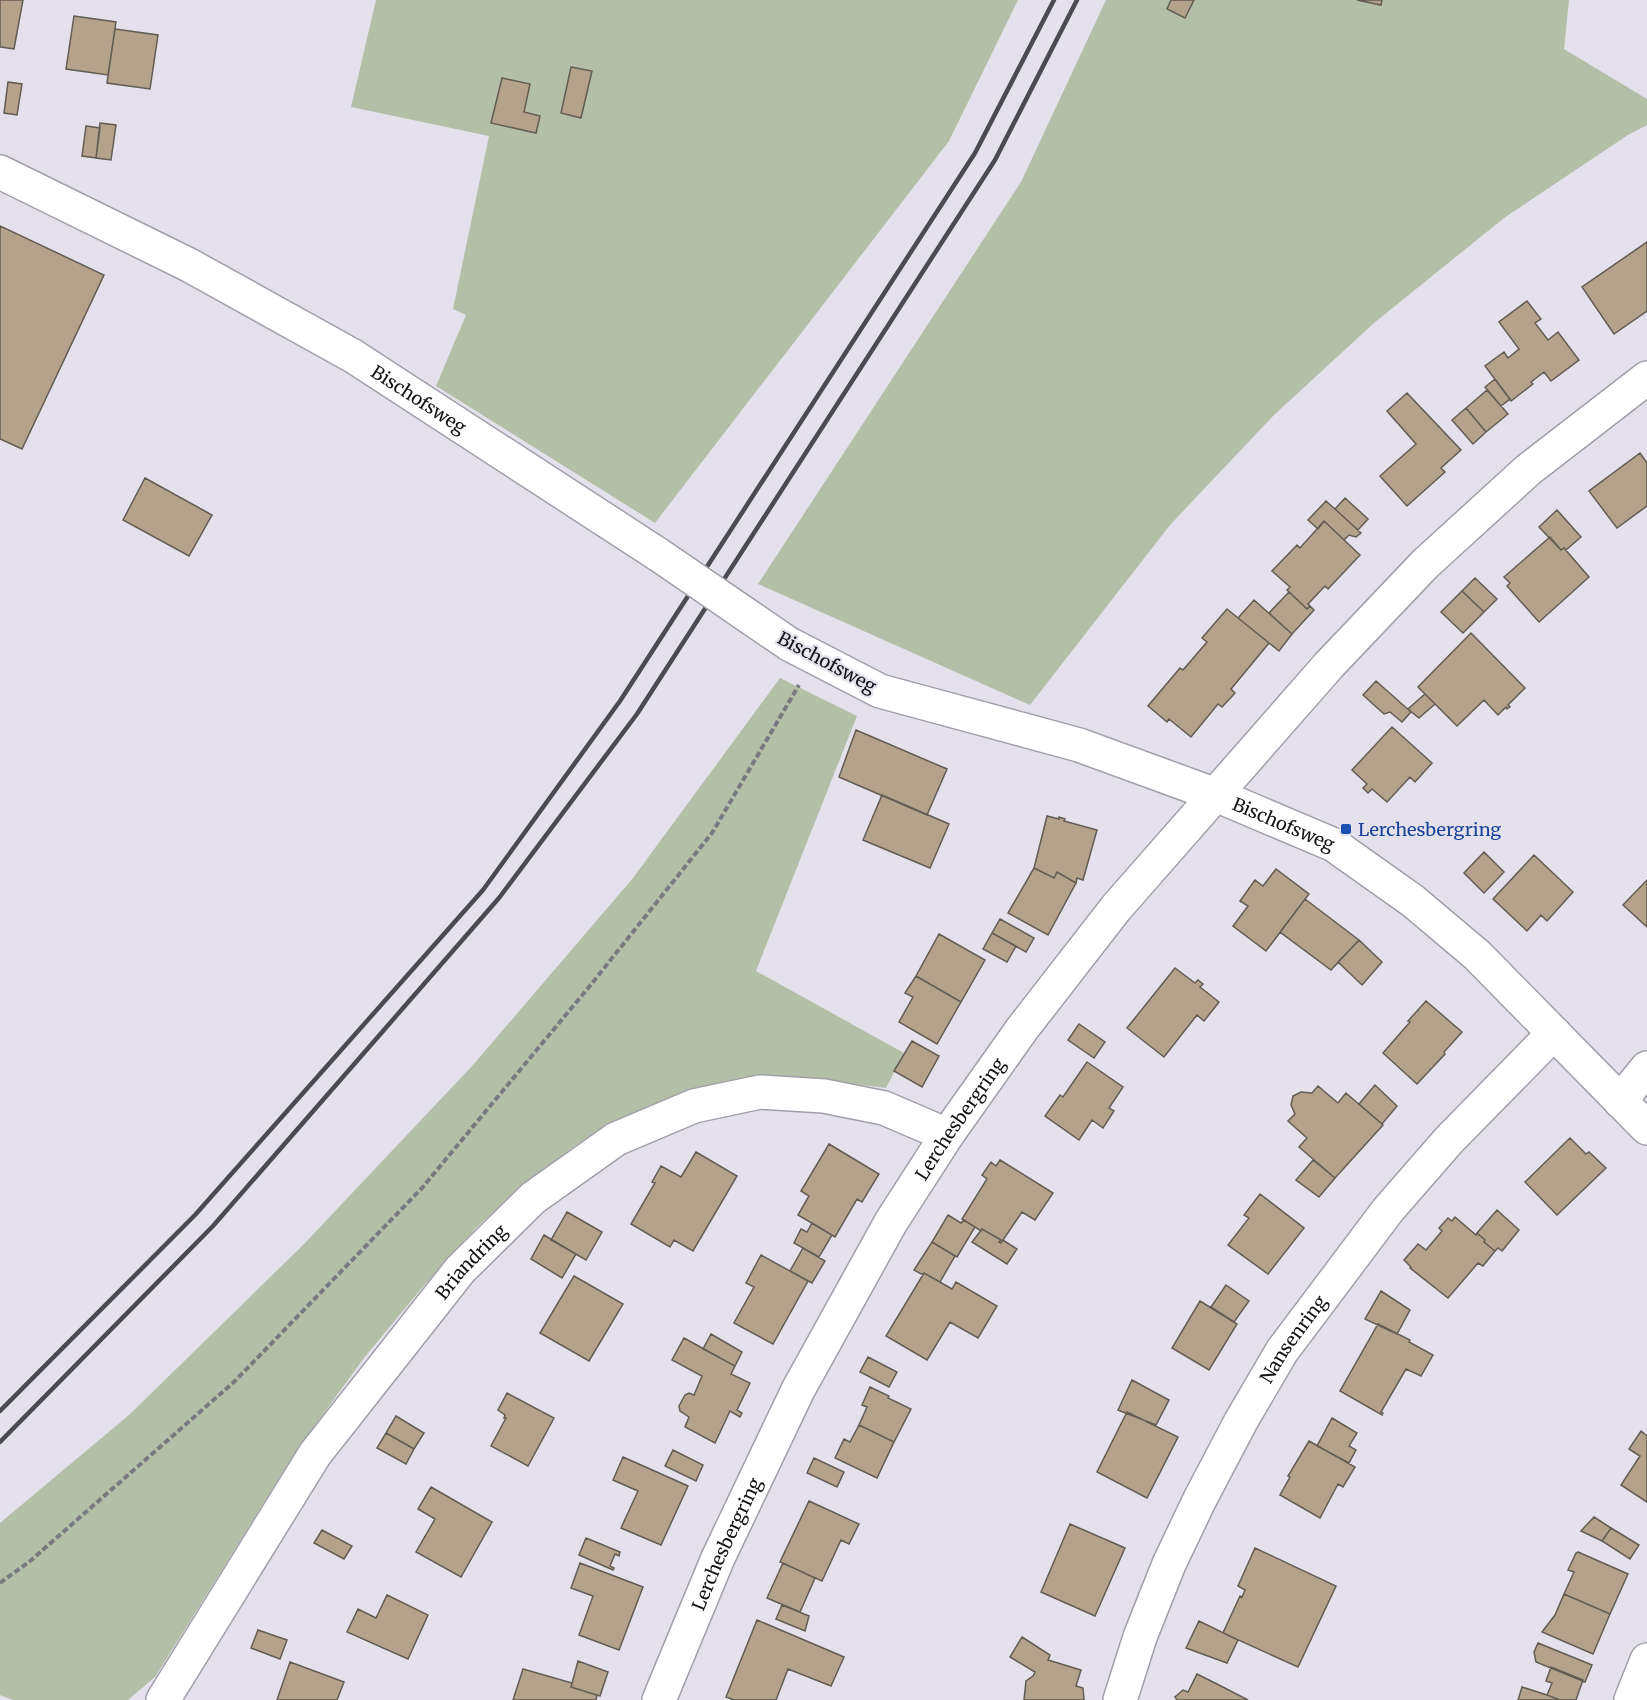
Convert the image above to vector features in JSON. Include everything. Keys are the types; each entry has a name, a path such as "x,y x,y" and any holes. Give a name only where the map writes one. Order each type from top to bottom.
{"street":[{"name":"Bischofsweg","path":"0,172 189,265 353,356 802,650 880,691 1079,745 1216,795 1334,845 1404,894 1477,955 1647,1128"},
{"name":"Lerchesbergring","path":"659,1700 718,1558 798,1390 891,1222 947,1135 1022,1029 1116,908 1329,665 1425,564 1528,470 1647,378"},
{"name":"Nansenring","path":"1120,1700 1140,1637 1169,1564 1240,1421 1282,1351 1342,1269 1441,1148 1554,1033"},
{"path":"1620,1101 1647,1068"},
{"name":"Briandring","path":"163,1700 315,1454 460,1270 533,1198 616,1139 694,1106 760,1092 824,1096 884,1108 947,1135"},
{"path":"1631,1700 1647,1660"}],"path":[{"path":"0,1583 29,1562 234,1382 422,1188 589,987 712,833 802,650"}],"green space":[{"path":"376,0 1018,0 949,141 655,523 436,386 466,315 453,309 489,136 351,107"},
{"path":"1106,0 1569,0 1564,49 1647,99 1647,125 1628,135 1504,218 1374,323 1274,415 1170,525 1030,705 758,584 1021,182"},
{"path":"780,678 857,716 756,971 904,1053 886,1088 796,1077 765,1077 611,1126 576,1145 533,1177 478,1226 421,1289 364,1358 297,1450 155,1677 128,1700 13,1700 0,1695 0,1523 129,1415 304,1244 473,1065 633,878"}],"building":[{"path":"0,0 23,0 14,49 0,47"},
{"path":"1171,0 1194,0 1185,18 1167,9"},
{"path":"1357,0 1382,0 1381,5"},
{"path":"74,16 116,22 108,75 66,69"},
{"path":"115,29 158,35 150,89 107,83"},
{"path":"571,67 592,71 581,118 561,113"},
{"path":"502,78 530,84 524,112 540,116 536,133 491,123"},
{"path":"8,82 22,84 17,115 4,113"},
{"path":"100,123 116,125 111,160 96,158"},
{"path":"86,126 100,128 96,158 82,156"},
{"path":"0,226 104,275 22,449 0,439"},
{"path":"1647,242 1647,311 1614,334 1582,287"},
{"path":"1527,301 1541,319 1535,323 1548,340 1558,332 1579,360 1551,381 1544,372 1511,401 1485,366 1504,352 1508,358 1519,349 1499,322"},
{"path":"1495,379 1510,399 1501,406 1485,387"},
{"path":"1487,390 1508,414 1486,432 1466,408"},
{"path":"1407,393 1461,450 1441,468 1445,472 1407,506 1380,476 1416,444 1387,411"},
{"path":"1466,408 1486,432 1473,444 1452,420"},
{"path":"1640,453 1647,463 1647,506 1617,528 1589,491"},
{"path":"145,478 212,515 189,556 123,520"},
{"path":"1345,498 1368,519 1358,530 1335,509"},
{"path":"1326,501 1361,533 1356,537 1349,535 1344,540 1324,521 1318,529 1308,520"},
{"path":"1557,510 1581,537 1566,550 1564,548 1561,550 1539,527"},
{"path":"1324,521 1360,555 1328,589 1325,586 1308,604 1310,606 1307,609 1287,590 1290,587 1272,571 1297,545 1300,548"},
{"path":"1550,537 1561,550 1564,548 1589,577 1539,622 1507,586 1510,583 1504,577"},
{"path":"1475,578 1497,599 1484,612 1462,591"},
{"path":"1462,591 1484,612 1463,633 1441,612"},
{"path":"1289,592 1307,609 1310,606 1314,610 1292,634 1269,613"},
{"path":"1254,600 1292,634 1279,651 1238,618"},
{"path":"1227,609 1269,643 1231,689 1235,693 1222,707 1218,704 1191,737 1169,719 1167,722 1148,706 1180,668 1183,670 1207,642 1202,638"},
{"path":"1471,633 1525,688 1508,705 1510,707 1507,709 1506,707 1498,715 1484,700 1457,726 1418,687"},
{"path":"1376,681 1411,712 1402,722 1390,712 1384,714 1363,695"},
{"path":"1425,694 1435,704 1419,718 1408,709"},
{"path":"1392,727 1432,763 1415,782 1410,777 1387,802 1372,789 1368,793 1363,788 1367,784 1352,770"},
{"path":"856,730 947,769 927,815 839,777"},
{"path":"882,795 949,824 930,868 863,840"},
{"path":"1047,816 1059,819 1059,817 1065,819 1064,821 1097,830 1083,880 1077,878 1076,883 1057,872 1054,878 1034,868"},
{"path":"1484,852 1504,872 1484,893 1464,873"},
{"path":"1534,855 1573,892 1547,921 1541,915 1527,931 1493,899"},
{"path":"1034,868 1054,878 1057,872 1076,883 1048,935 1008,913"},
{"path":"1276,869 1309,894 1266,951 1233,926 1248,906 1240,901 1255,880 1263,886"},
{"path":"1647,880 1647,927 1623,905"},
{"path":"1305,899 1359,940 1331,970 1280,932"},
{"path":"1000,919 1034,938 1026,952 992,933"},
{"path":"992,933 1016,946 1007,962 983,949"},
{"path":"939,934 985,960 961,1002 916,976"},
{"path":"1359,940 1382,962 1362,985 1338,962"},
{"path":"1175,968 1195,983 1198,980 1203,984 1200,987 1219,1002 1204,1021 1197,1015 1164,1057 1127,1028"},
{"path":"916,976 961,1002 937,1044 899,1022 913,997 905,993"},
{"path":"1426,1001 1462,1032 1417,1084 1383,1053"},
{"path":"1079,1024 1105,1042 1094,1058 1068,1040"},
{"path":"912,1041 939,1056 922,1087 894,1071"},
{"path":"1087,1062 1123,1087 1109,1108 1114,1111 1103,1128 1092,1120 1079,1140 1045,1116 1060,1095 1063,1097"},
{"path":"1375,1085 1397,1106 1382,1124 1359,1104"},
{"path":"1318,1086 1338,1103 1346,1093 1383,1125 1335,1178 1299,1147 1307,1138 1288,1121 1295,1114 1291,1105 1293,1096 1301,1092 1312,1093"},
{"path":"1570,1138 1586,1154 1589,1152 1606,1168 1557,1215 1525,1182"},
{"path":"829,1144 879,1174 862,1202 857,1199 835,1237 798,1215 809,1196 801,1191"},
{"path":"696,1152 737,1176 693,1251 674,1240 670,1247 631,1224 655,1183 652,1182 661,1166 681,1177"},
{"path":"1000,1160 1053,1193 1035,1220 1022,1212 1001,1243 999,1242 1001,1240 962,1219 987,1179 982,1175 991,1162 996,1166"},
{"path":"1313,1160 1335,1178 1319,1197 1296,1180"},
{"path":"1260,1194 1304,1228 1268,1274 1228,1245 1249,1218 1244,1215"},
{"path":"1497,1210 1519,1230 1502,1251 1498,1248 1495,1251 1477,1233"},
{"path":"567,1212 602,1232 586,1260 551,1240"},
{"path":"948,1215 961,1223 964,1220 975,1227 957,1257 932,1242"},
{"path":"1455,1217 1476,1235 1477,1233 1495,1251 1483,1266 1478,1263 1448,1298 1410,1268 1404,1260 1418,1244 1426,1250 1442,1231 1439,1228 1448,1218 1452,1221"},
{"path":"812,1223 832,1235 819,1257 794,1243 801,1229 807,1232"},
{"path":"982,1229 1001,1240 999,1242 1003,1240 1017,1249 1007,1264 972,1242"},
{"path":"544,1235 576,1254 562,1278 531,1259"},
{"path":"932,1242 955,1256 940,1282 914,1270"},
{"path":"803,1248 825,1261 812,1283 790,1271"},
{"path":"761,1255 808,1281 773,1344 734,1323 754,1287 746,1283"},
{"path":"924,1273 952,1289 956,1282 997,1306 978,1338 950,1322 927,1360 886,1336"},
{"path":"574,1276 623,1304 589,1361 540,1333"},
{"path":"1226,1285 1249,1301 1234,1322 1211,1307"},
{"path":"1381,1291 1410,1310 1397,1334 1365,1319"},
{"path":"1200,1301 1237,1324 1209,1370 1172,1348"},
{"path":"1378,1324 1433,1355 1421,1376 1406,1369 1381,1412 1382,1415 1340,1391"},
{"path":"711,1334 742,1352 735,1366 703,1349"},
{"path":"684,1338 735,1366 731,1374 750,1383 737,1410 742,1413 740,1417 730,1411 715,1443 685,1427 689,1417 680,1411 679,1406 685,1395 689,1393 694,1395 702,1376 672,1360"},
{"path":"868,1357 897,1372 889,1387 860,1372"},
{"path":"1132,1380 1169,1400 1156,1425 1118,1410"},
{"path":"870,1387 911,1409 894,1442 859,1425 867,1407 862,1405"},
{"path":"507,1393 554,1418 528,1466 491,1446 506,1418 498,1410"},
{"path":"1127,1412 1178,1437 1147,1498 1097,1472"},
{"path":"396,1416 424,1433 414,1449 386,1433"},
{"path":"1332,1418 1357,1433 1349,1446 1356,1450 1349,1463 1317,1446"},
{"path":"859,1425 894,1442 877,1478 835,1458 844,1439 850,1442"},
{"path":"1641,1431 1647,1436 1647,1502 1621,1485 1640,1456 1629,1449"},
{"path":"386,1433 414,1449 406,1464 377,1448"},
{"path":"1309,1441 1355,1467 1343,1487 1338,1484 1320,1518 1280,1495 1290,1477 1288,1476"},
{"path":"673,1450 703,1465 696,1481 665,1466"},
{"path":"623,1457 688,1486 661,1545 621,1528 638,1491 613,1480"},
{"path":"814,1458 844,1472 837,1487 807,1473"},
{"path":"431,1487 492,1522 461,1577 416,1552 435,1519 418,1509"},
{"path":"809,1501 859,1524 849,1544 841,1540 822,1581 780,1562"},
{"path":"1594,1517 1611,1528 1602,1541 1581,1531"},
{"path":"1070,1524 1125,1548 1095,1616 1041,1592"},
{"path":"1611,1528 1639,1545 1630,1559 1602,1541"},
{"path":"322,1530 352,1546 344,1559 314,1543"},
{"path":"586,1538 620,1552 619,1556 615,1554 610,1566 614,1568 613,1570 579,1555"},
{"path":"1255,1548 1336,1586 1298,1667 1223,1633 1245,1590 1238,1586"},
{"path":"1578,1552 1628,1574 1610,1614 1564,1594 1574,1572 1568,1570"},
{"path":"580,1563 643,1587 619,1650 579,1635 593,1596 571,1588"},
{"path":"783,1563 815,1578 800,1612 767,1598"},
{"path":"1564,1594 1610,1614 1593,1654 1542,1632 1555,1615"},
{"path":"387,1595 428,1615 408,1659 347,1632 358,1609 376,1618"},
{"path":"782,1605 809,1616 805,1631 776,1619"},
{"path":"757,1620 844,1657 831,1686 788,1669 776,1700 734,1700 726,1697"},
{"path":"1199,1621 1238,1640 1227,1663 1186,1648"},
{"path":"258,1630 287,1640 280,1659 251,1648"},
{"path":"1022,1637 1050,1655 1048,1660 1081,1670 1076,1686 1083,1688 1084,1700 1024,1700 1026,1681 1035,1672 1010,1657"},
{"path":"1538,1643 1592,1665 1585,1682 1536,1662 1534,1652"},
{"path":"578,1661 608,1672 600,1696 571,1687"},
{"path":"290,1662 344,1682 337,1700 277,1700"},
{"path":"1551,1667 1583,1680 1576,1700 1560,1700 1547,1695 1552,1683 1546,1681"},
{"path":"523,1669 572,1683 571,1687 597,1695 596,1700 513,1700"},
{"path":"1197,1674 1248,1700 1177,1700 1175,1697 1183,1690 1188,1692"},
{"path":"1522,1687 1547,1695 1560,1700 1518,1700"}],"railway":[{"path":"0,1411 195,1215 483,890 620,701 975,153 1054,0"},
{"path":"0,1442 213,1226 499,898 637,714 995,160 1077,0"}],"place":[{"name":"Lerchesbergring","path":"1346,829"}]}
